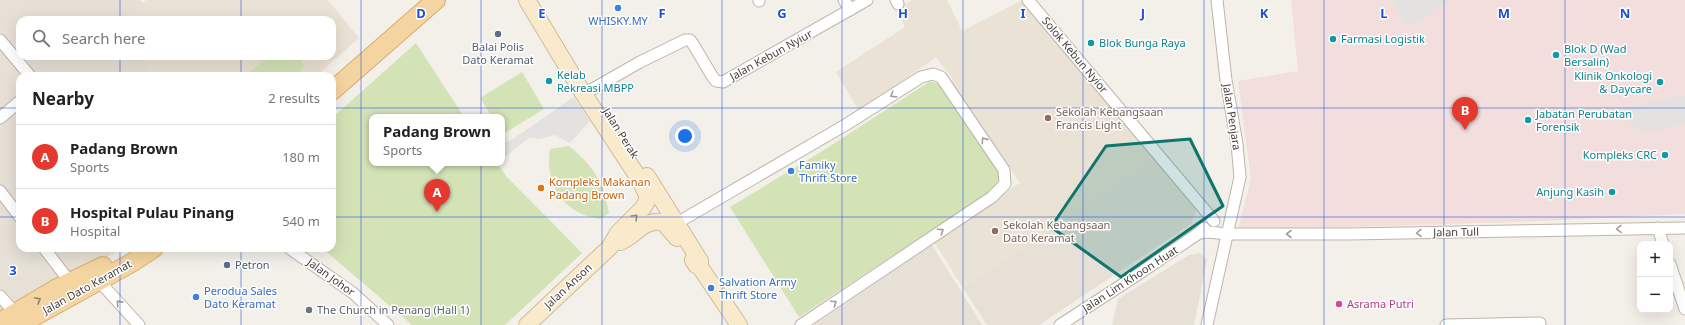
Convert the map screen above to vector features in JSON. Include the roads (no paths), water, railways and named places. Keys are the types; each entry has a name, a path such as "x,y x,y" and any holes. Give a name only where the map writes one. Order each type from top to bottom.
{"main road":[{"path":"336,72 420,0"},
{"path":"336,88 436,0"},
{"name":"Jalan Perak","path":"527,0 588,94 677,223 700,261 700,267"},
{"name":"Jalan Perak","path":"538,0 588,94 640,180 647,195 647,201 644,208 618,233 610,246"},
{"name":"Jalan Perak","path":"610,246 625,240 644,225 654,221 663,222 668,226 696,265 700,267 739,325"},
{"name":"Jalan Anson","path":"527,325 610,246"},
{"name":"Jalan Dato Keramat","path":"8,320 70,282 127,252"},
{"name":"Jalan Dato Keramat","path":"8,320 99,281 147,252"}],"street":[{"path":"844,0 850,10"},
{"name":"Jalan Kebun Nyiur","path":"588,94 685,40 690,40 716,81 723,82 867,0"},
{"name":"Solok Kebun Nyior","path":"1028,0 1214,221"},
{"name":"Jalan Penjara","path":"1207,325 1226,234 1238,192 1240,167 1226,80 1218,0"},
{"path":"0,40 16,59"},
{"path":"17,60 27,72"},
{"path":"677,223 847,124 921,77 933,74 941,77 1004,170 1005,184 992,197 801,325"},
{"path":"0,118 16,104"},
{"path":"0,191 16,212"},
{"path":"1214,221 1230,219"},
{"name":"Jalan Lim Khoon Huat","path":"1060,325 1137,275 1199,233 1208,224 1214,221"},
{"path":"1658,228 1662,241"},
{"name":"Jalan Tull","path":"1226,234 1350,234 1685,228"},
{"path":"1199,233 1209,232 1226,234"},
{"path":"47,252 70,282"},
{"name":"Jalan Johor","path":"295,252 353,293 388,325"},
{"path":"1673,273 1685,309"},
{"path":"99,281 139,325"},
{"path":"0,296 8,320"},
{"path":"1446,325 1540,323"}],"place":[{"name":"WHISKY.MY","path":"618,8"},
{"name":"Balai Polis Dato Keramat","path":"498,34"},
{"name":"Farmasi Logistik","path":"1333,39"},
{"name":"Blok Bunga Raya","path":"1091,43"},
{"name":"Blok D (Wad Bersalin)","path":"1556,55"},
{"name":"Kelab Rekreasi MBPP","path":"549,81"},
{"name":"Klinik Onkologi & Daycare","path":"1660,82"},
{"name":"Sekolah Kebangsaan Francis Light","path":"1048,118"},
{"name":"Jabatan Perubatan Forensik","path":"1528,120"},
{"name":"Hospital Pulau Pinang","path":"1465,130"},
{"name":"Kompleks CRC","path":"1665,155"},
{"name":"Famiky Thrift Store","path":"791,171"},
{"name":"Kompleks Makanan Padang Brown","path":"541,188"},
{"name":"Anjung Kasih","path":"1612,192"},
{"name":"Padang Brown","path":"437,212"},
{"name":"Sekolah Kebangsaan Dato Keramat","path":"995,231"},
{"name":"Petron","path":"227,265"},
{"name":"Salvation Army Thrift Store","path":"711,288"},
{"name":"Perodua Sales Dato Keramat","path":"196,297"},
{"name":"Asrama Putri","path":"1339,304"},
{"name":"The Church in Penang (Hall 1)","path":"309,310"}]}
